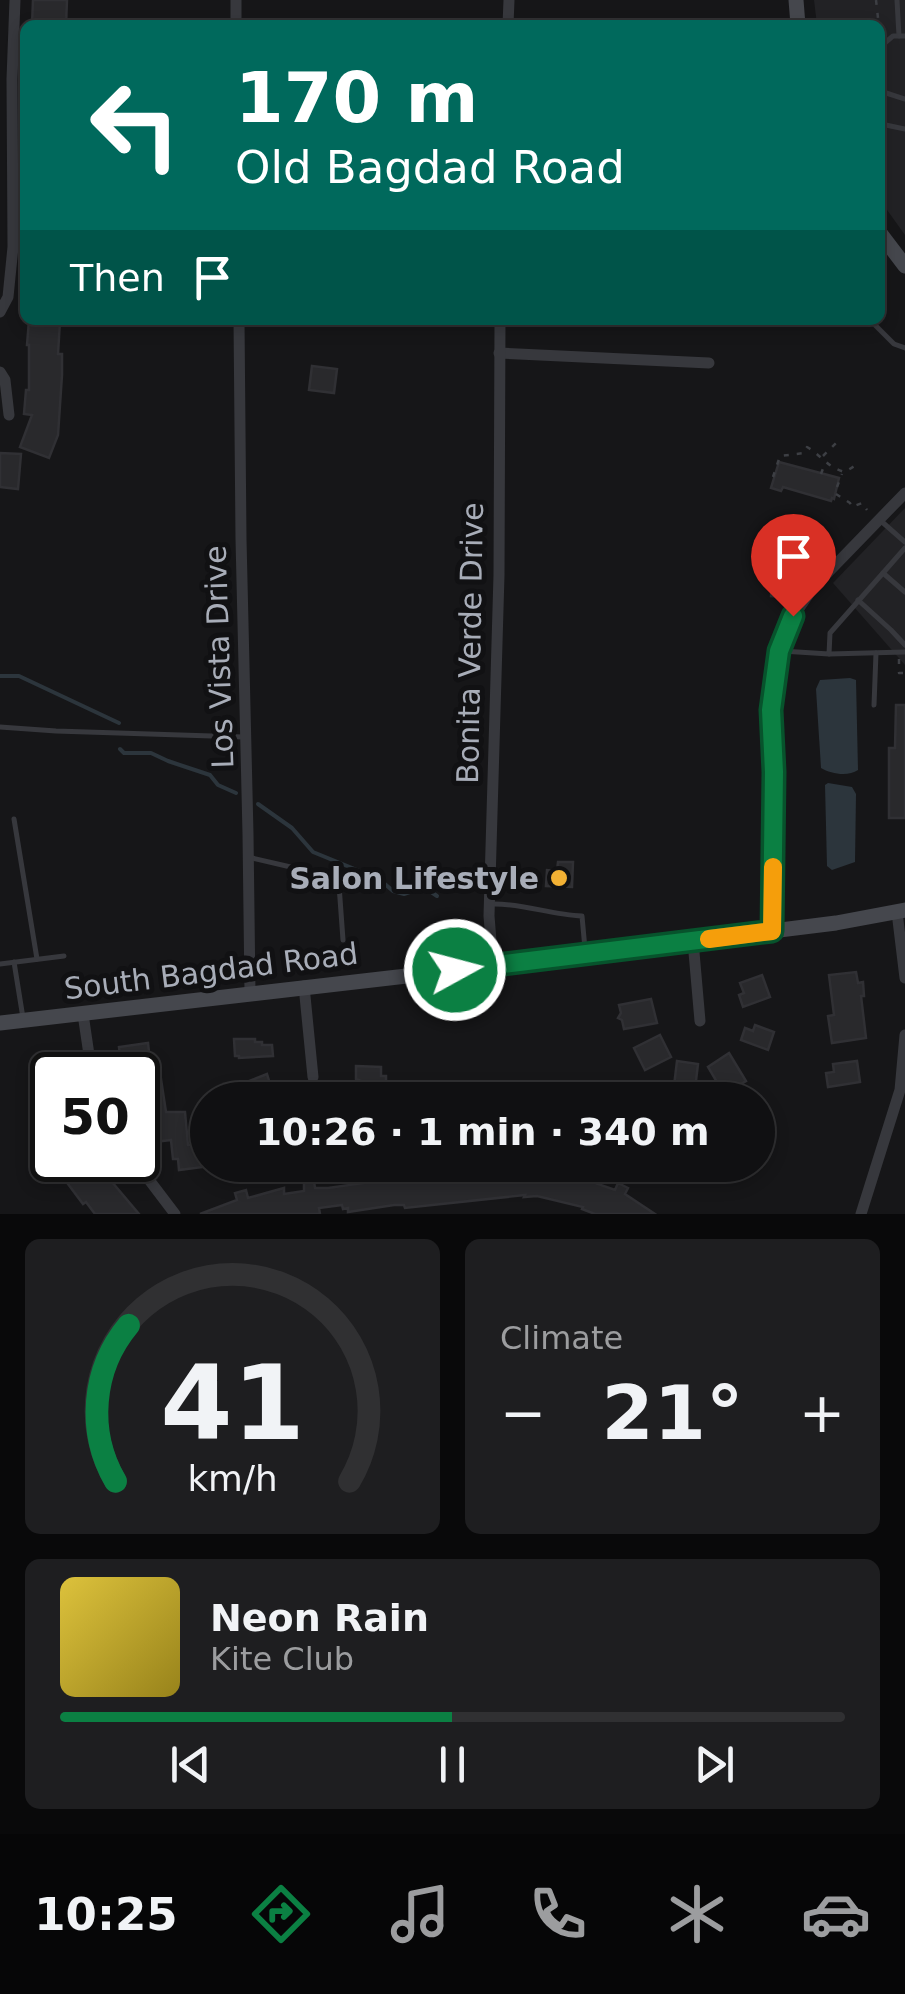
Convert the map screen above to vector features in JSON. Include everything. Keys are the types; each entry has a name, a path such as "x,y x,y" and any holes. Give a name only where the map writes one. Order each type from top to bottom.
{"main road":[{"path":"885,240 905,266"},
{"name":"South Bagdad Road","path":"0,1024 693,941 901,911"}],"street":[{"path":"0,312 8,297 14,247 6,79 15,0"},
{"name":"Los Vista Drive","path":"240,325 250,993"},
{"name":"Bonita Verde Drive","path":"493,966 489,904 500,325"},
{"path":"500,353 709,364"},
{"path":"0,372 6,380 9,415"},
{"path":"772,931 771,710 779,651 793,616 813,588 905,493"},
{"path":"901,911 905,978"},
{"path":"693,941 700,1021"},
{"path":"304,986 313,1076"},
{"path":"82,1014 88,1052"},
{"path":"861,1214 900,1090 905,1035"},
{"path":"151,1182 175,1214"}],"lane":[{"path":"897,0 902,36"},
{"path":"875,325 894,344 905,348"},
{"path":"828,654 830,633 905,545 881,520"},
{"path":"883,573 905,592"},
{"path":"779,651 828,654 903,650 892,630 858,600"},
{"path":"874,705 876,653"},
{"path":"0,727 246,737"},
{"path":"14,820 37,959"},
{"path":"249,857 295,868 339,885 343,940"},
{"path":"489,904 582,916 585,954"},
{"path":"0,964 64,956"},
{"path":"14,962 24,1021"}],"path":[{"path":"876,0 878,18"},
{"path":"821,474 823,460 836,443"},
{"path":"773,477 780,456 804,453 806,448 842,472"},
{"path":"837,487 842,472 856,465"},
{"path":"830,476 832,468"},
{"path":"836,494 852,507 862,503 866,510"},
{"path":"903,650 899,673 905,673"}],"shaded area":[{"path":"814,0 905,0 905,235 885,207 885,20 816,20"},
{"path":"905,508 905,665 833,583"},
{"path":"820,680 856,680 858,770 840,774 821,768 816,689"},
{"path":"828,783 852,787 856,794 855,862 832,870 827,866"}],"building":[{"path":"33,0 67,0 66,20 32,20"},
{"path":"29,325 60,325 58,354 62,354 62,375 58,435 49,458 20,447 32,415 24,414 29,390"},
{"path":"312,366 337,369 334,393 309,390"},
{"path":"0,453 21,454 18,489 0,487"},
{"path":"779,462 839,478 834,499 783,487 781,491 771,488"},
{"path":"775,524 794,525 792,551 789,559 785,558 783,597 771,596"},
{"path":"896,705 905,705 905,818 889,818 889,748 895,748"},
{"name":"Salon Lifestyle","path":"558,862 573,862 572,887 546,886 547,870 557,871"},
{"path":"856,972 858,983 863,982 866,1038 832,1043 828,1016 834,1015 829,975"},
{"path":"762,975 770,997 743,1007 740,983"},
{"path":"651,999 657,1023 624,1029 618,1018 619,1005"},
{"path":"755,1025 774,1032 768,1050 741,1040 745,1028 753,1031"},
{"path":"660,1035 671,1057 645,1070 634,1048"},
{"path":"234,1039 255,1039 262,1045 272,1045 273,1056 239,1058 235,1056"},
{"path":"148,1043 149,1052 120,1052 119,1047"},
{"path":"729,1053 746,1081 717,1082 708,1067"},
{"path":"677,1061 698,1064 696,1082 674,1082"},
{"path":"857,1061 860,1082 828,1087 826,1073 834,1072 833,1064"},
{"path":"356,1066 381,1067 386,1082 364,1082 356,1079"},
{"path":"267,1074 269,1082 247,1082"},
{"path":"160,1079 166,1112 185,1112 190,1169 179,1170 171,1140 160,1141"},
{"path":"66,1182 112,1182 139,1214 95,1214 86,1202 83,1204"},
{"path":"304,1182 314,1182 315,1188 364,1183 592,1182 615,1190 618,1183 628,1188 625,1194 655,1214 595,1214 583,1207 525,1195 348,1212 342,1205 319,1208 320,1214 200,1214 237,1200 235,1193 246,1190 248,1198 284,1188 284,1194 304,1191"}],"waterway":[{"path":"0,676 19,676 119,723"},
{"path":"120,749 124,753 151,753 210,775 218,785 236,793"},
{"path":"258,804 292,828 313,852 379,879 393,891 404,894 424,887 437,896"}],"slow traffic":[{"path":"709,939 772,931 773,867"}],"place":[{"name":"Salon Lifestyle","path":"559,878"}],"route":[{"path":"455,970 772,931 771,710 779,651 793,616"}]}
